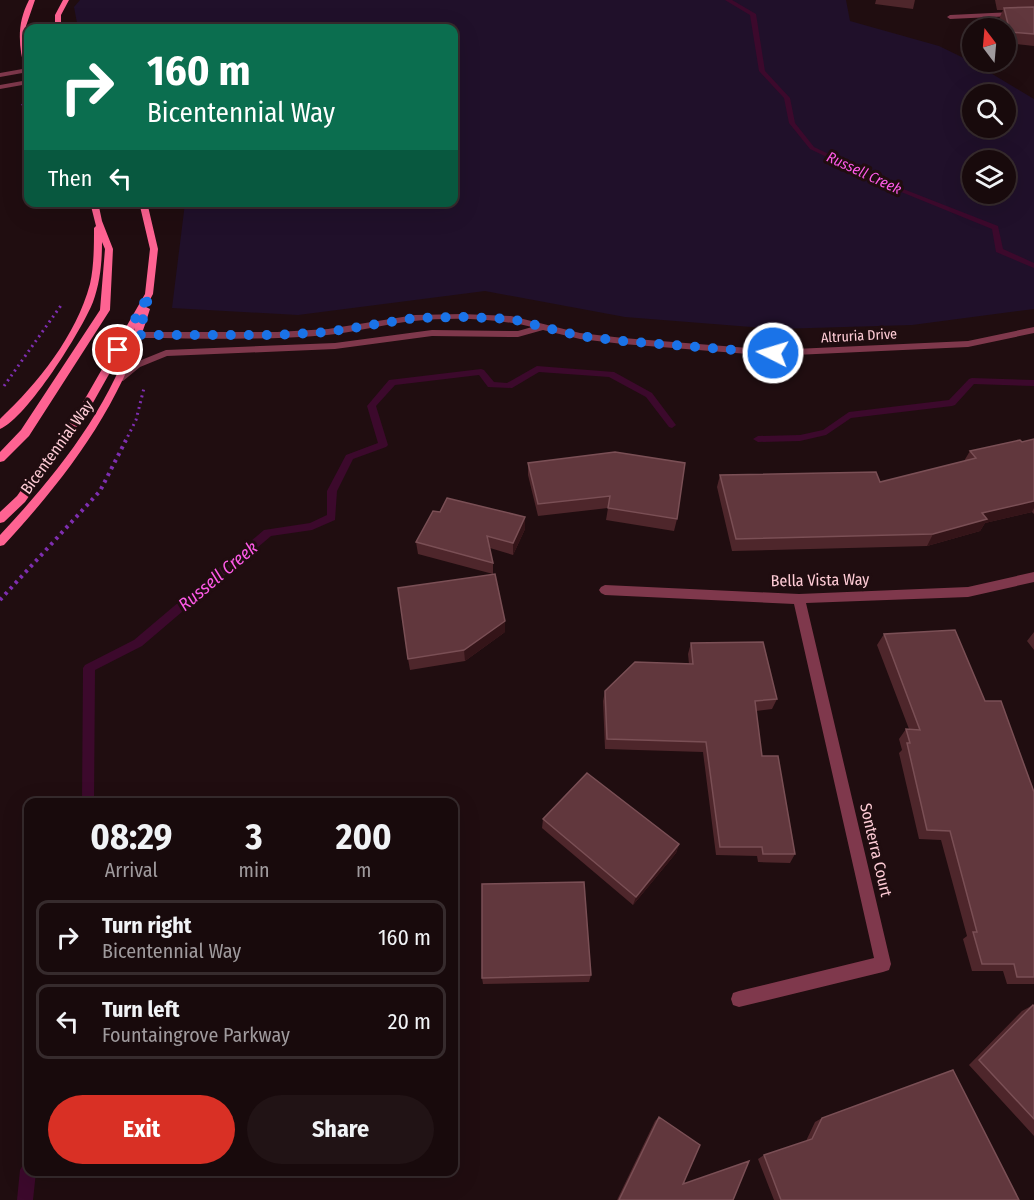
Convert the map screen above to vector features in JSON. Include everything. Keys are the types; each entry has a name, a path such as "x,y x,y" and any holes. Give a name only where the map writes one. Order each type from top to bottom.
{"main road":[{"path":"24,56 21,45 23,26 32,0"},
{"path":"58,24 58,15 66,0"},
{"path":"0,458 26,433 105,310 109,249 95,207"},
{"name":"Bicentennial Way","path":"0,542 24,518 94,427 120,379 139,335 149,294 154,249 144,207"},
{"path":"0,425 17,410 54,359 85,308 98,259 98,221"},
{"path":"0,519 21,499 86,406 149,294"}],"street":[{"path":"950,17 1034,13"},
{"path":"0,75 24,71"},
{"path":"0,87 24,83"},
{"name":"Altruria Drive","path":"139,335 277,335 328,332 415,318 462,317 511,319 541,328 622,341 773,353 968,344 1034,330"},
{"name":"Altruria Drive","path":"120,379 137,365 166,354 335,346 432,333 518,334 541,328"},
{"name":"Bella Vista Way","path":"605,590 799,599 968,592 1034,577"},
{"name":"Sonterra Court","path":"739,999 884,964 799,599"}],"path":[{"path":"0,392 65,299"},
{"path":"0,600 100,491 136,420 147,379"}],"shaded area":[{"path":"80,0 846,0 850,21 939,46 962,57 962,72 989,72 1009,84 962,84 962,138 1016,138 1016,88 1034,99 1034,309 912,325 777,329 625,317 485,291 298,315 172,308 185,207 458,207 458,24 77,24 74,7"}],"building":[{"path":"1034,7 1034,34 1016,32 1016,18 1006,18 1004,8"},
{"path":"1034,439 1034,501 982,513 987,519 933,534 736,539 720,475 876,472 880,482 976,458 970,451"},
{"path":"615,452 685,463 677,519 608,508 610,496 538,504 528,463"},
{"path":"447,498 525,517 513,543 487,536 493,563 416,542 433,511 440,512"},
{"path":"495,574 505,621 464,650 408,659 398,588"},
{"path":"955,630 985,701 1001,701 1034,792 1034,977 1017,977 1014,964 982,964 973,932 977,932 950,831 927,830 907,743 910,743 906,729 920,730 884,634"},
{"path":"763,642 777,699 755,701 762,756 778,756 795,854 763,854 762,847 720,847 706,742 607,739 605,691 635,662 693,664 691,643"},
{"path":"587,773 679,844 636,897 543,819"},
{"path":"584,882 591,975 482,978 482,884"},
{"path":"1034,1006 1034,1119 979,1060"},
{"path":"953,1070 1019,1200 781,1200 764,1155 812,1139 822,1118"},
{"path":"659,1117 700,1145 683,1184 749,1161 733,1200 619,1200"}],"waterway":[{"name":"Russell Creek","path":"728,0 753,14 762,71 787,98 792,123 812,148 896,188 995,228 999,250 1034,266"},
{"name":"Russell Creek","path":"88,798 89,668 138,643 268,533 312,526 332,517 332,491 349,457 383,445 371,406 392,382 481,372 491,385 509,386 537,369 611,374 649,395 672,425"},
{"name":"Russell Creek","path":"758,439 800,438 826,432 849,415 952,403 972,381 1034,383"},
{"name":"Russell Creek","path":"25,1200 27,1176"}],"route":[{"path":"118,350 149,294 139,335 211,333 277,335 328,332 415,318 462,317 511,319 580,336 622,341 773,353"}]}
